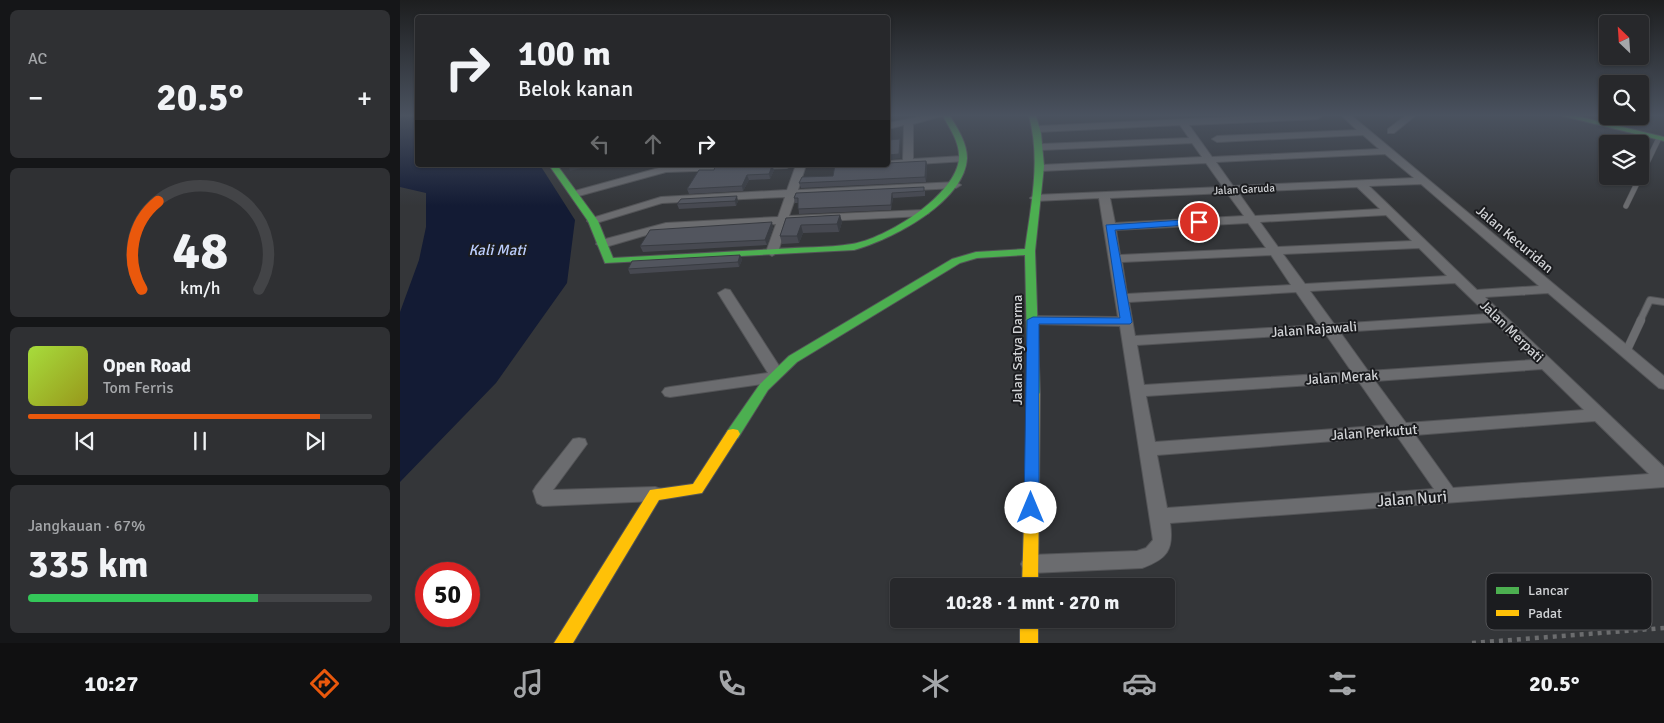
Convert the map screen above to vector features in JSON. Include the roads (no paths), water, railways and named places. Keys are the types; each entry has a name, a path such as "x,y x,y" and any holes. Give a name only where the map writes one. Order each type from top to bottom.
{"street":[{"path":"908,146 908,162"},
{"path":"555,167 593,221 607,260 611,262 863,245 923,213 948,195 956,185 963,159 962,146"},
{"path":"1041,147 1063,146"},
{"path":"1200,146 1448,495"},
{"path":"1223,146 1233,159"},
{"name":"Jalan Kecuridan","path":"1382,146 1664,384"},
{"name":"Jalan Satya Darma","path":"1030,578 1033,320 1030,252 1035,198 1041,168 1041,147"},
{"path":"1041,168 1388,151"},
{"path":"890,164 963,159"},
{"path":"575,194 666,167"},
{"path":"772,252 800,167"},
{"name":"Jalan Garuda","path":"1035,198 1423,181"},
{"name":"Jalan Merpati","path":"1360,184 1664,479"},
{"path":"593,221 661,200 956,185"},
{"path":"1031,564 1123,561 1146,558 1160,548 1163,540 1104,195"},
{"path":"1110,227 1388,212"},
{"path":"602,244 660,227 923,213"},
{"path":"1115,259 1422,244"},
{"path":"579,444 542,490 543,498 693,492 729,445 773,375 792,359 956,261 976,255 1030,252"},
{"path":"1122,298 1458,279"},
{"path":"1473,294 1550,288"},
{"path":"725,292 773,375"},
{"name":"Jalan Rajawali","path":"1130,341 1498,318"},
{"path":"1033,320 1126,322"},
{"name":"Jalan Merak","path":"1138,391 1546,364"},
{"path":"670,392 773,375"},
{"name":"Jalan Perkutut","path":"1148,449 1599,415"},
{"name":"Jalan Nuri","path":"1160,516 1664,479"},
{"path":"563,643 655,494"},
{"path":"1029,643 1030,628"}],"lane":[{"path":"1626,206 1657,146"},
{"path":"1626,352 1650,300 1664,302"}],"water":[{"name":"Kali Mati","path":"400,146 415,146 415,167 541,167 575,220 567,283 496,383 400,482 400,312 419,260 426,227 426,193 400,187"}]}
